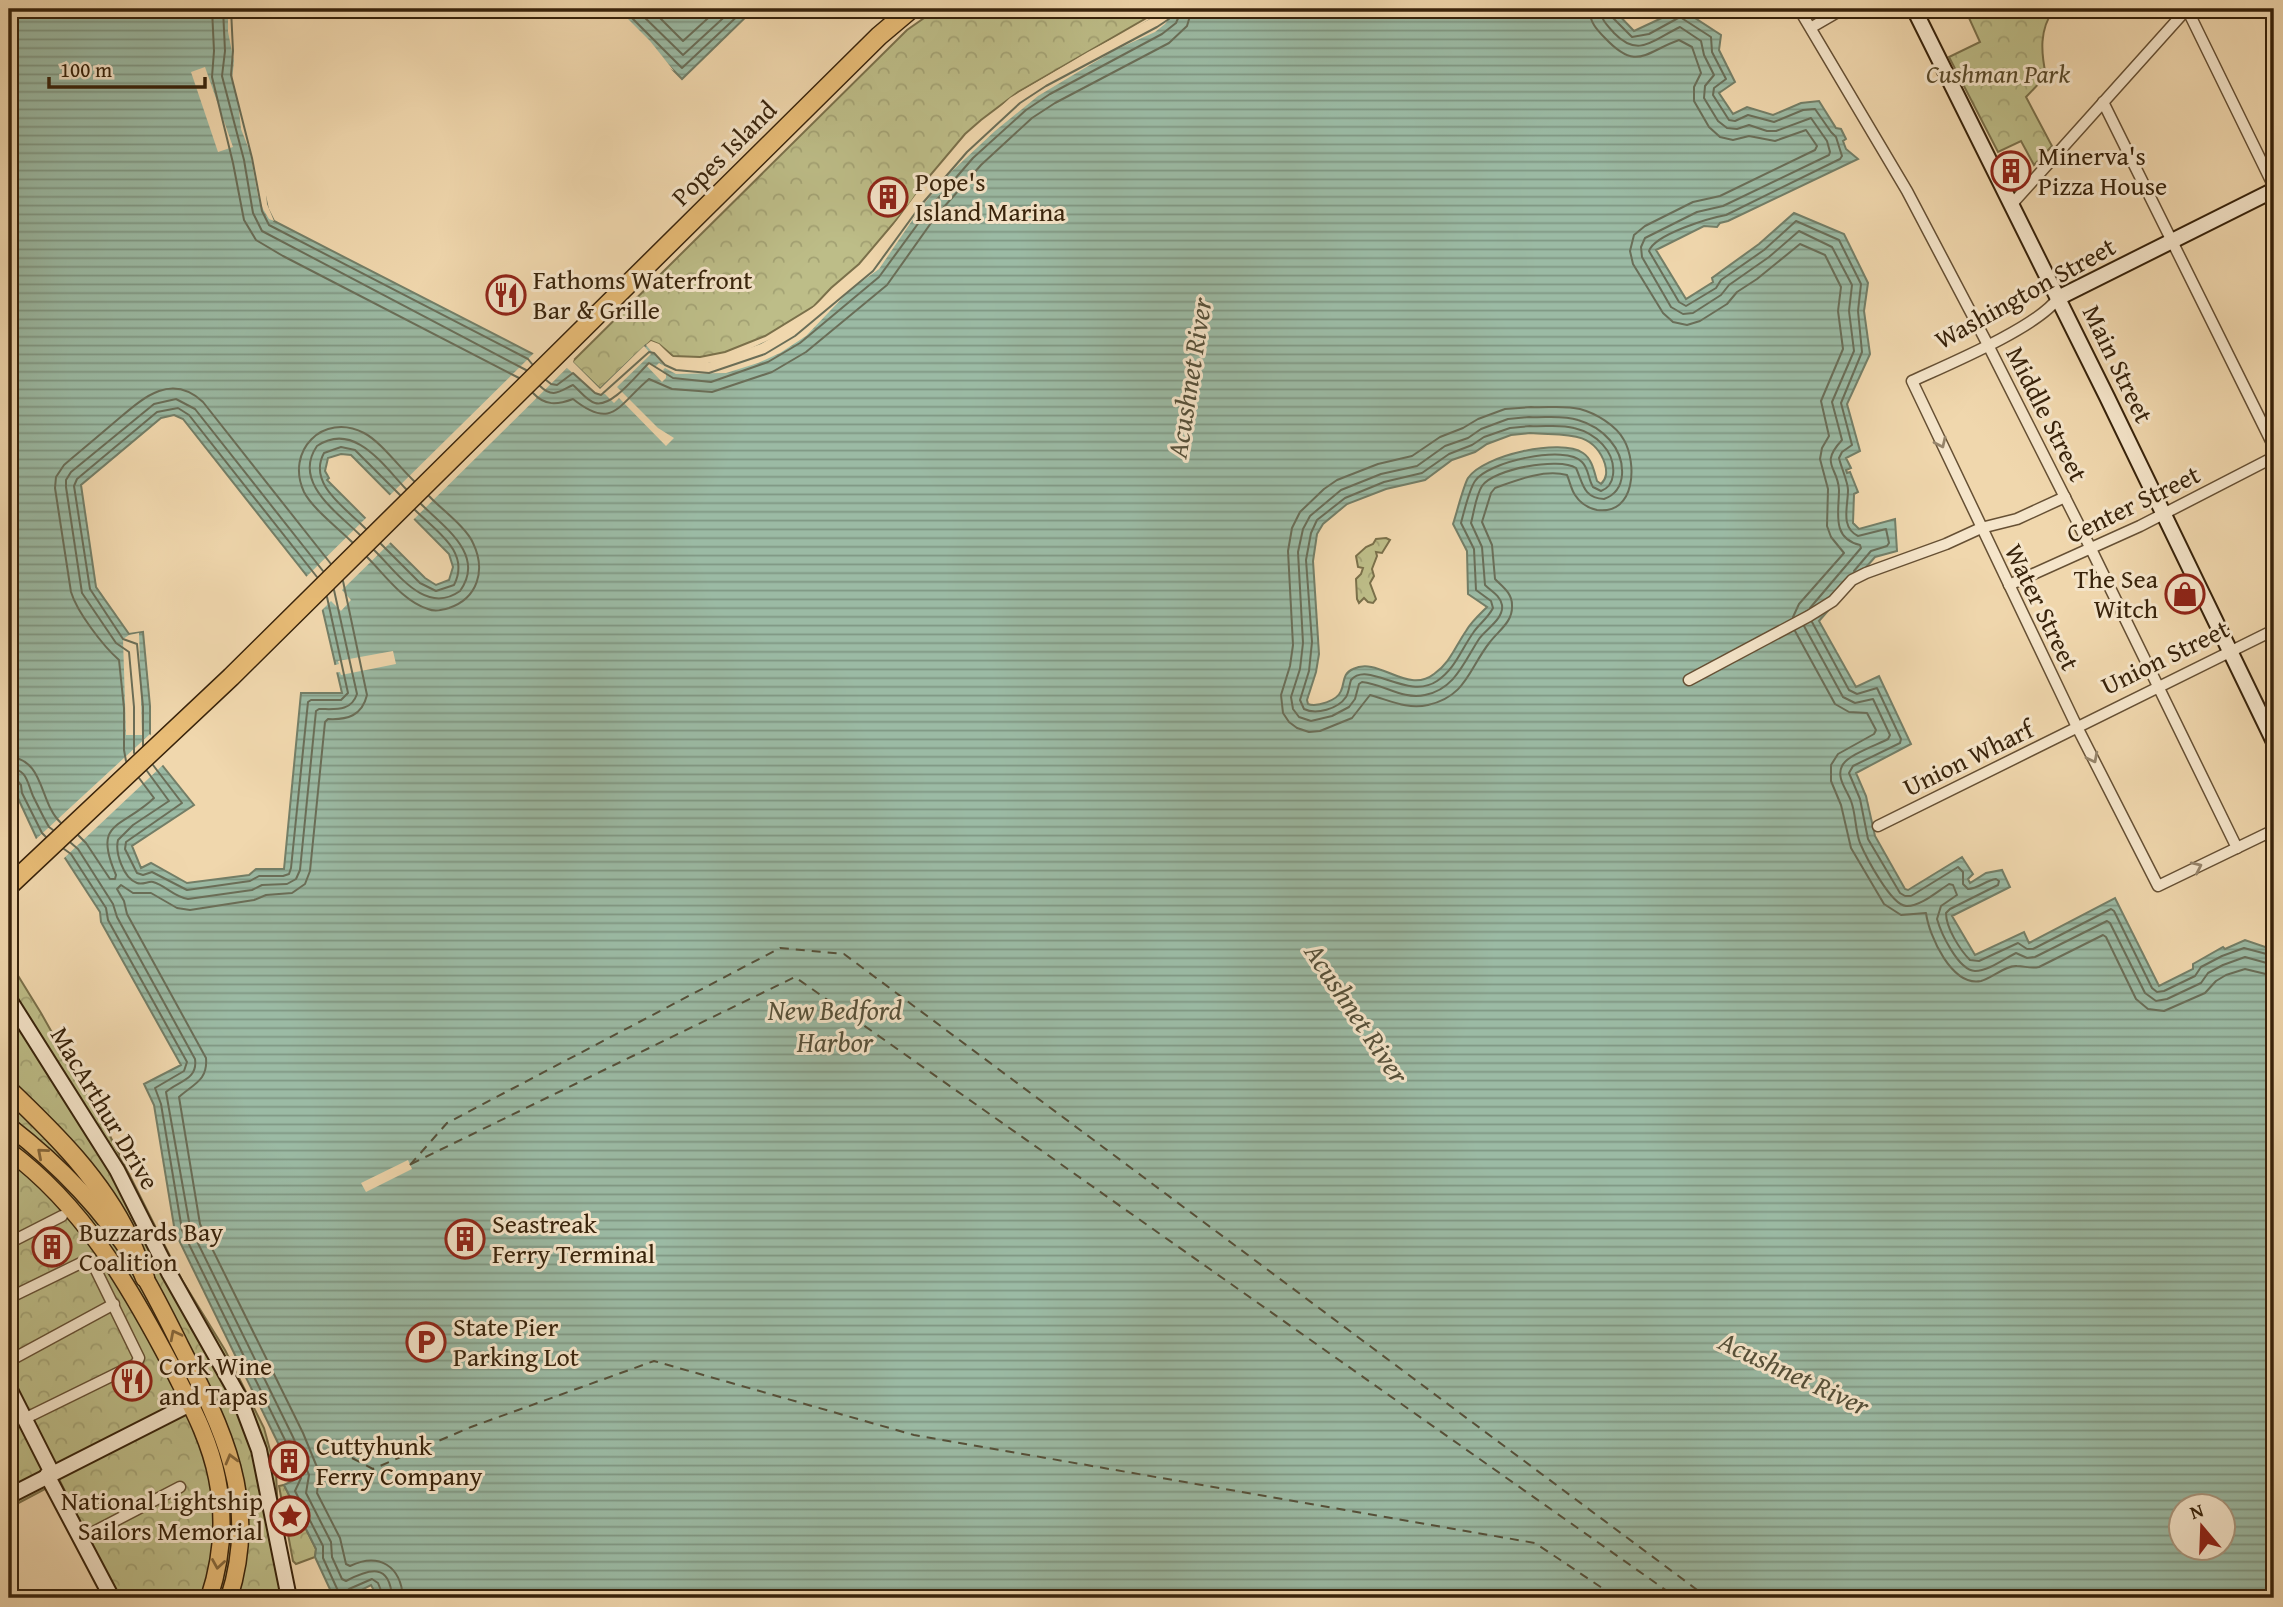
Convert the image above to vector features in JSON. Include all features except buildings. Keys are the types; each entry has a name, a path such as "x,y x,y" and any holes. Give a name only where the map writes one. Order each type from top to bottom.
{"highway":[{"name":"Popes Island","path":"11,886 231,677 871,45 911,9"},
{"path":"9,1090 59,1139 93,1180 129,1237 145,1278"}],"main road":[{"path":"9,1126 56,1166 111,1227 145,1278 206,1396 230,1452 239,1497 240,1546 229,1598"},
{"path":"9,1151 53,1191 105,1251 141,1308 191,1404 210,1450 222,1511 221,1544 209,1598"}],"street":[{"name":"Middle Street","path":"1799,9 1907,191 1988,345 2237,848"},
{"path":"1812,27 1843,9"},
{"name":"Main Street","path":"1914,9 2274,742"},
{"path":"2012,204 2187,9 2274,189"},
{"path":"2103,102 2274,447"},
{"name":"Washington Street","path":"1912,381 1988,345 2050,309 2058,298 2274,189"},
{"name":"Water Street","path":"1912,381 2077,727 2158,886 2237,848"},
{"name":"Center Street","path":"2009,584 2164,515 2274,457"},
{"path":"1689,680 1809,616 1833,601 1852,580 1866,573 1946,544 1981,528 2017,519 2065,497"},
{"name":"Union Street","path":"2077,727 2274,629"},
{"name":"Union Wharf","path":"1878,826 2077,727"},
{"path":"2237,848 2274,830"},
{"name":"MacArthur Drive","path":"10,1005 106,1151 169,1273 236,1392 259,1450 289,1598"},
{"path":"9,1243 62,1216"},
{"path":"9,1298 85,1261 94,1266 139,1358 136,1364 24,1419"},
{"path":"9,1361 114,1304"},
{"path":"9,1388 112,1598"},
{"path":"9,1496 206,1396"},
{"path":"82,1538 180,1487"}],"green space":[{"path":"937,9 1162,9 1018,92 981,120 965,134 859,264 814,306 765,336 725,352 700,357 673,356 651,341 600,389 572,362 907,30"},
{"name":"Cushman Park","path":"1978,9 2054,9 2042,41 2046,76 2026,97 2052,146 2034,165 2021,141 1998,152 1949,57 1980,42 1969,18 1979,12"},
{"path":"1376,539 1390,540 1382,553 1376,552 1372,569 1374,576 1370,583 1376,599 1373,603 1364,598 1359,603 1356,579 1363,568 1358,567 1356,556"},
{"path":"9,961 108,1132 182,1280 225,1350 264,1428 276,1472 278,1516 295,1598 118,1598 60,1481 9,1508"},
{"path":"284,1485 316,1549 315,1557 296,1564 293,1561 279,1486"}],"water":[{"name":"New Bedford Harbor","path":"9,9 238,9 238,73 268,209 274,221 533,354 555,378 572,362 600,389 646,345 651,344 669,359 696,366 726,361 792,330 868,267 962,147 1115,41 1168,9 1613,9 1634,31 1681,9 1721,35 1719,50 1735,82 1719,93 1733,114 1747,107 1773,115 1801,103 1819,101 1836,128 1841,129 1846,139 1843,141 1846,149 1858,159 1720,223 1717,227 1704,226 1656,250 1686,299 1713,282 1712,278 1759,244 1794,213 1844,234 1868,283 1864,311 1870,354 1847,404 1860,451 1846,458 1851,468 1846,470 1847,473 1850,472 1858,492 1854,494 1853,523 1859,529 1895,519 1897,551 1875,557 1819,621 1856,687 1879,676 1911,744 1856,773 1866,796 1875,836 1905,889 1908,890 1962,857 1973,874 1968,879 1970,883 1986,873 2002,870 2010,887 1952,916 1975,955 2024,932 2029,943 2115,898 2159,986 2193,969 2193,964 2223,947 2225,949 2245,940 2274,950 2274,1598 378,1598 371,1585 346,1598 334,1598 315,1557 316,1549 284,1485 294,1480 278,1443 175,1232 154,1105 144,1084 181,1065 101,922 100,912 65,858 37,839 9,779","holes":["174,415 183,419 318,590 342,693 301,693 284,869 256,869 249,875 187,883 151,863 141,868 132,846 194,805 150,750 150,706 143,632 129,634 96,587 81,485 161,418","1530,433 1574,436 1592,444 1600,452 1606,467 1606,475 1601,484 1597,481 1591,462 1583,453 1558,447 1505,456 1476,470 1466,482 1453,524 1467,551 1468,594 1487,607 1470,624 1448,660 1434,674 1414,680 1363,666 1347,673 1341,691 1335,698 1321,704 1308,704 1319,654 1313,561 1317,534 1323,524 1347,504 1386,489 1425,480 1452,460 1475,452 1487,444 1511,435","341,454 351,455 449,554 453,567 449,580 436,585 425,578 327,480 329,478 325,471 328,458"]},
{"path":"613,9 754,9 682,79"}],"pier":[{"path":"228,9 239,9 242,82 263,161 267,204 274,221 269,219 258,196 250,152 241,129 238,101 232,80 234,61 228,32"},
{"path":"610,9 618,9 650,41 674,71 666,66"},
{"path":"1163,9 1177,9 1155,32 1115,50 1038,96 995,131 951,172 922,206 879,269 850,290 806,336 780,353 726,373 676,374 665,368 663,370 666,378 662,382 646,365 649,362 655,367 659,363 664,366 646,345 651,341 679,360 708,363 761,344 790,327 865,264 917,193 960,145 1010,98 1152,18"},
{"path":"205,67 233,147 218,152 191,72"},
{"path":"644,346 651,354 617,387 658,428 674,438 666,446 619,398 614,403 605,394 596,394 567,368 412,521 388,497 535,352 555,374 570,359 574,359 573,362 600,389"},
{"path":"368,516 392,541 342,590 351,600 341,611 331,601 319,613 315,591 304,579"},
{"path":"139,633 142,735 126,735 123,639"},
{"path":"393,651 396,664 341,675 340,672 332,673 331,666 339,664 338,661"},
{"path":"150,734 153,749 165,763 62,860 34,841"},
{"path":"408,1160 412,1169 366,1192 361,1183"}],"ferry route":[{"path":"410,1165 447,1123 780,948 844,954 1708,1598"},
{"path":"411,1164 795,977 1677,1598"},
{"path":"352,1458 373,1469 471,1427 654,1361 914,1435 1535,1543 1617,1598"}],"place":[{"name":"Minerva's Pizza House","path":"2011,171"},
{"name":"Pope's Island Marina","path":"888,197"},
{"name":"Fathoms Waterfront Bar & Grille","path":"506,295"},
{"name":"The Sea Witch","path":"2185,594"},
{"name":"Seastreak Ferry Terminal","path":"465,1239"},
{"name":"Buzzards Bay Coalition","path":"52,1247"},
{"name":"State Pier Parking Lot","path":"426,1342"},
{"name":"Cork Wine and Tapas","path":"132,1381"},
{"name":"Cuttyhunk Ferry Company","path":"289,1461"},
{"name":"National Lightship Sailors Memorial","path":"290,1516"}],"water label":[{"name":"Acushnet River","path":"1189,378"},
{"name":"Acushnet River","path":"1357,1013"},
{"name":"Acushnet River","path":"1794,1373"}]}
